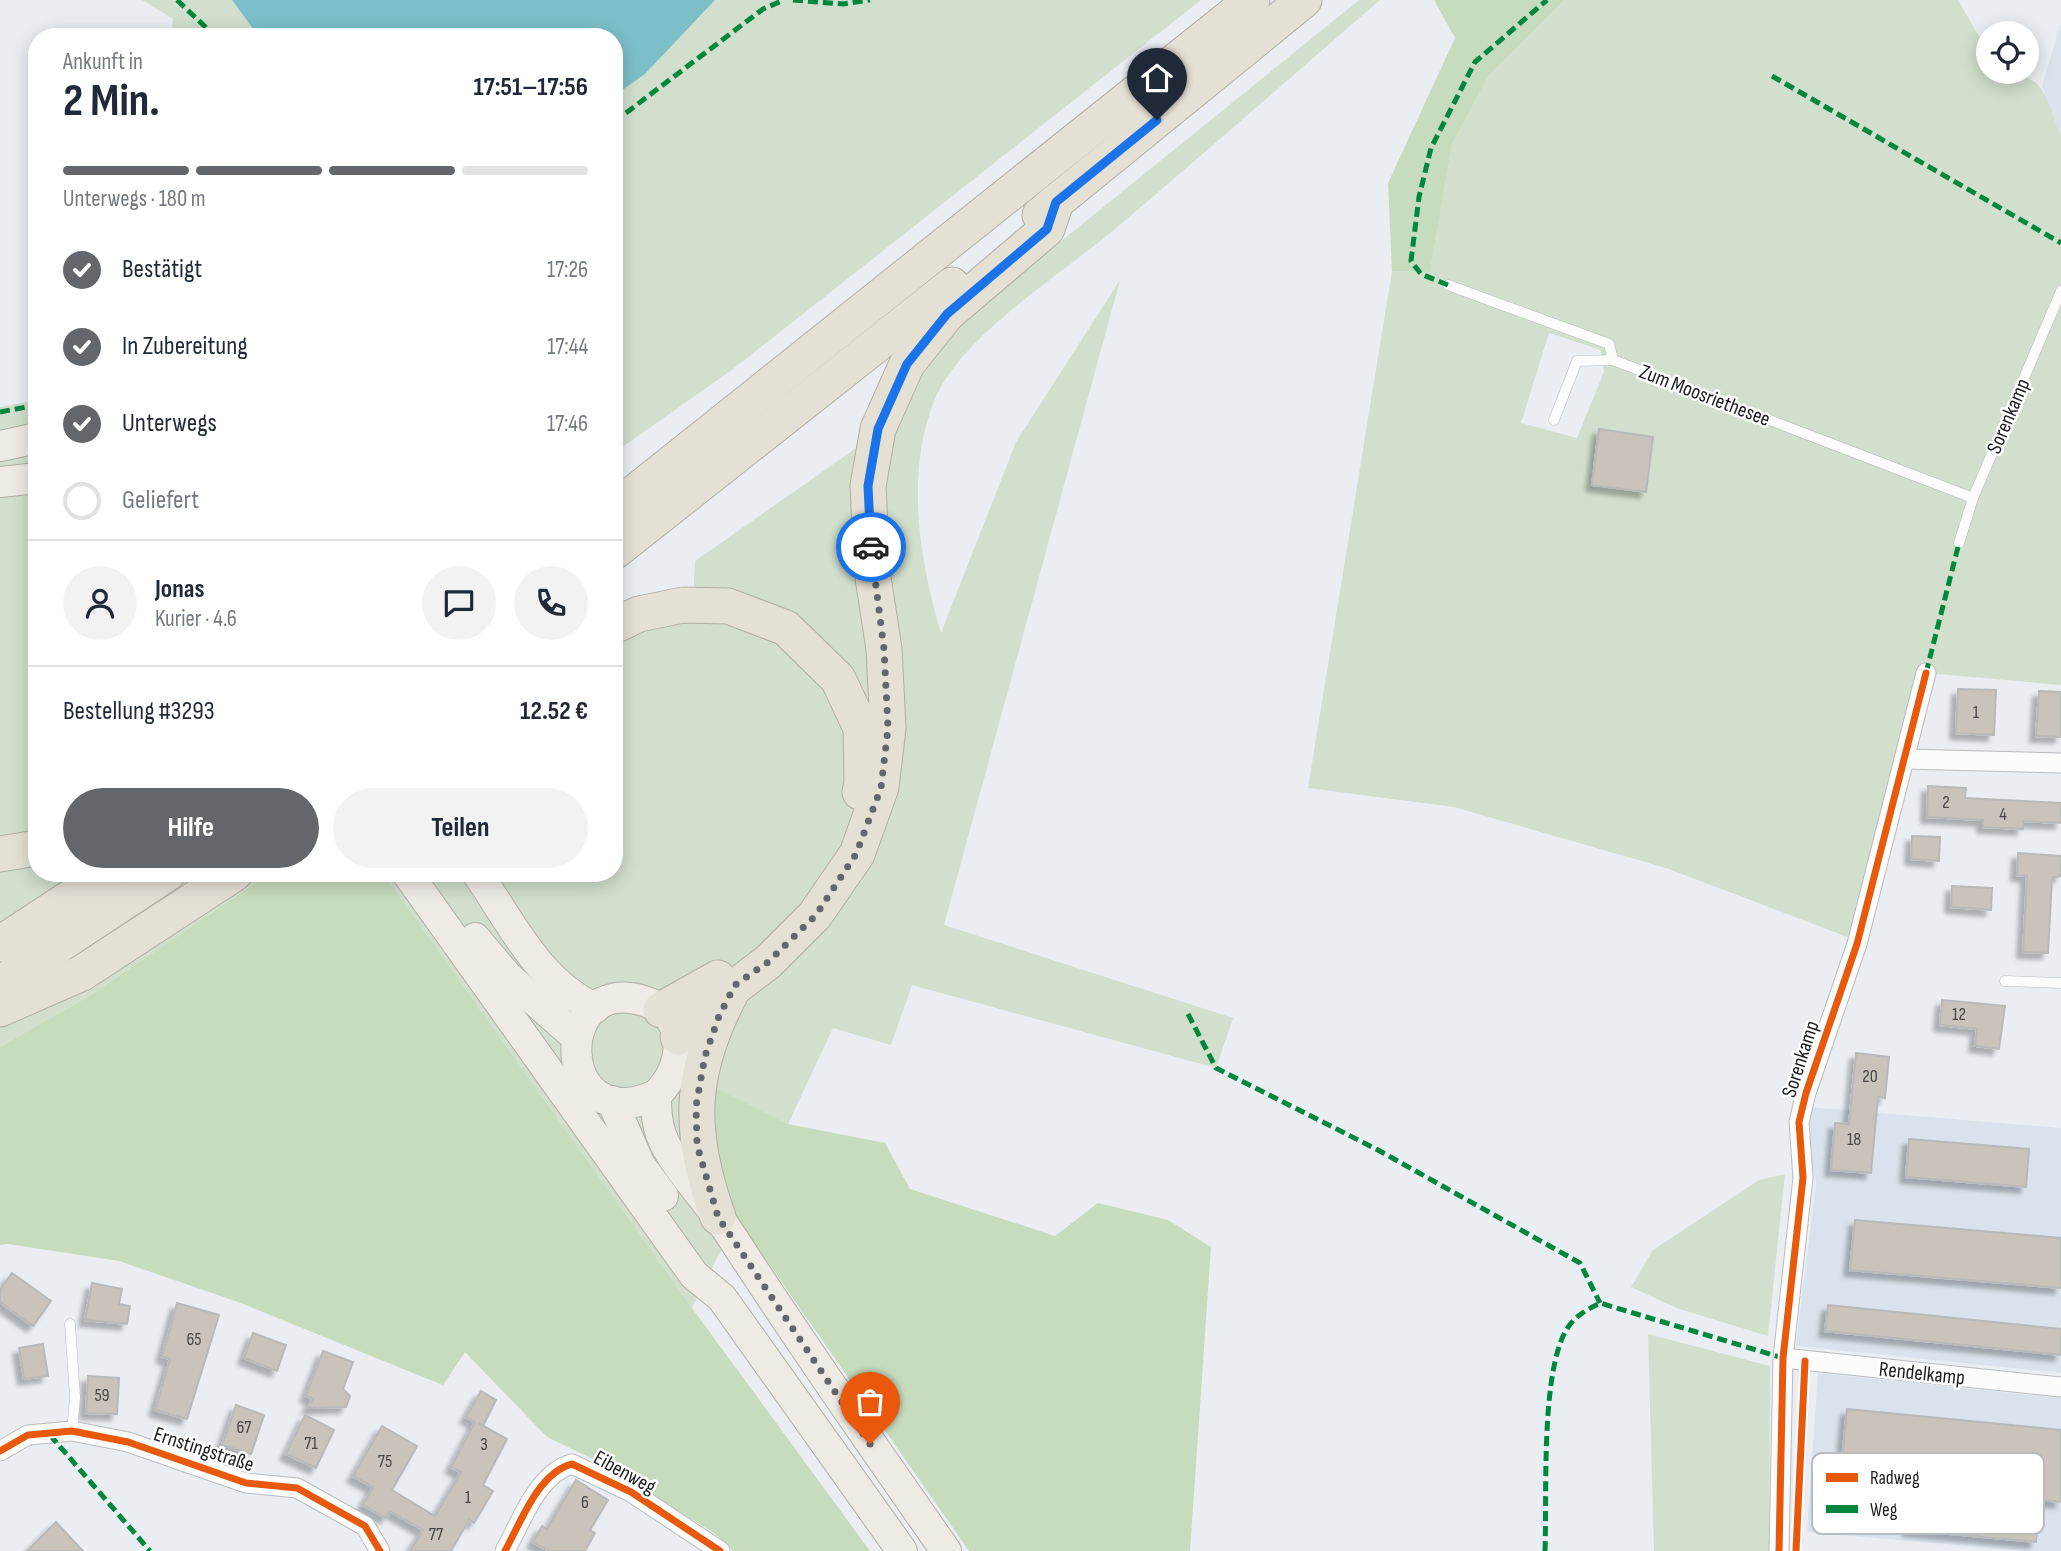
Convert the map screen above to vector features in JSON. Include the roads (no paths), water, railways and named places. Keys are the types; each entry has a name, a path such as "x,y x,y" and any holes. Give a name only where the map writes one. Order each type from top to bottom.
{"highway":[{"path":"623,502 1252,0"},
{"path":"623,545 1056,202 1304,0"},
{"path":"669,1023 735,985 768,962 816,915 856,854 881,788 888,728 884,649 872,571 868,486 878,429 907,364 947,314 1047,229 1056,202"},
{"path":"623,472 779,380"},
{"path":"623,622 639,614 683,605 727,606 786,628 838,679 861,728 862,783 855,809 843,847 808,904 754,953 697,992 669,1023"},
{"path":"0,854 28,849"},
{"path":"0,944 94,882"},
{"path":"0,984 154,882"},
{"path":"0,1009 82,973 221,882"},
{"path":"718,1217 697,1145 696,1106 705,1056 719,1016 735,985"}],"main road":[{"path":"0,446 28,440"},
{"path":"0,482 28,479"},
{"path":"413,882 694,1275 722,1298 901,1551"},
{"path":"434,882 485,952 576,1037"},
{"path":"483,882 550,979 571,998 594,1009"},
{"path":"628,998 649,1002 669,1023 679,1053 676,1069 668,1083 656,1094 627,1103 612,1101 598,1094 578,1069 574,1054 576,1037 583,1021 594,1009 607,1001 628,998"},
{"path":"656,1094 656,1119 665,1144 690,1185 718,1217 810,1358 946,1551"},
{"path":"612,1101 640,1165 712,1266 722,1298"}],"street":[{"name":"Sorenkamp","path":"1779,1551 1783,1358 1803,1178 1799,1122 1857,944 1926,673"},
{"path":"1904,758 2061,763"},
{"name":"Rendelkamp","path":"1783,1358 2061,1387"},
{"name":"Ernstingstraße","path":"0,1451 28,1435 72,1431 128,1442 246,1483 297,1488 365,1526 380,1551"},
{"name":"Eibenweg","path":"505,1551 546,1480 557,1468 572,1464 631,1492 720,1551"}],"lane":[{"name":"Zum Moosriethesee","path":"1448,285 1609,344 1613,360 1973,498"},
{"name":"Sorenkamp","path":"1959,543 1973,498 2061,291"},
{"path":"1553,420 1577,361 1613,360"},
{"path":"2004,981 2061,983"},
{"path":"70,1324 75,1397 72,1431"}],"water":[{"path":"232,0 715,0 645,74 623,90 623,28 252,28"}]}
